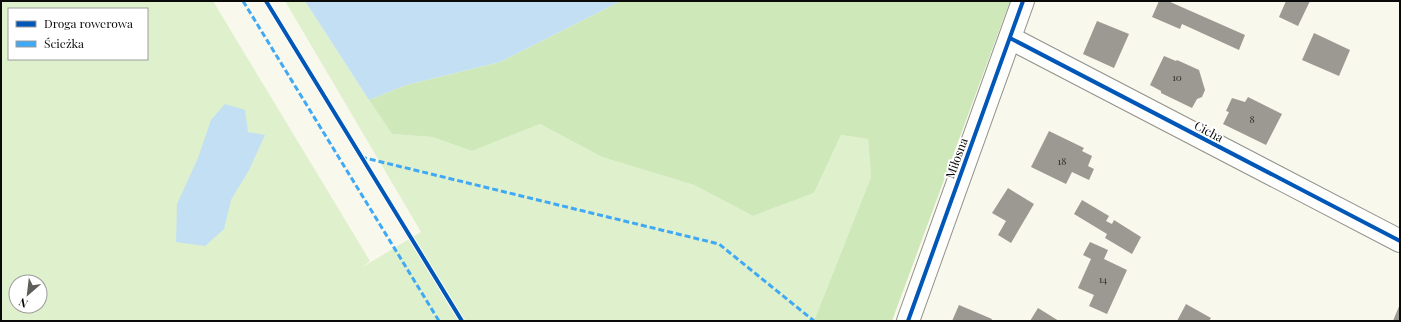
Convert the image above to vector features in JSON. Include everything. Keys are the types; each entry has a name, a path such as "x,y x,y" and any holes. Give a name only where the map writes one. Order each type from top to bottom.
{"street":[{"name":"Miłosna","path":"908,321 1023,1"},
{"name":"Cicha","path":"1010,38 1400,241"}],"green space":[{"path":"1,1 213,1 370,261 361,268 421,232 285,1 305,1 392,134 432,137 472,151 540,124 602,157 694,185 753,216 814,193 841,135 868,139 871,177 814,321 1,321"},
{"path":"621,1 1010,1 892,321 814,321 871,177 868,139 841,135 814,193 753,216 694,185 602,157 540,124 472,151 432,137 392,134 369,100 406,85 500,62"}],"water":[{"path":"305,1 621,1 500,62 406,85 369,100"},
{"path":"225,104 245,110 248,132 265,135 249,170 231,200 224,229 205,246 176,242 177,204 198,158 211,120"}],"building":[{"path":"1159,1 1168,1 1245,35 1239,50 1182,24 1180,29 1152,17"},
{"path":"1286,1 1310,1 1298,26 1279,17"},
{"path":"1097,21 1129,34 1114,68 1083,54"},
{"path":"1314,33 1350,50 1339,76 1302,60"},
{"path":"1164,56 1199,70 1205,90 1202,97 1197,99 1192,108 1161,93 1161,91 1150,85"},
{"path":"1248,97 1282,114 1266,145 1223,124 1229,112 1226,111 1232,98 1245,102"},
{"path":"1049,131 1084,148 1082,151 1092,156 1088,166 1094,169 1089,180 1072,172 1066,184 1031,167"},
{"path":"1008,188 1034,204 1011,243 998,235 1006,221 992,213"},
{"path":"1082,200 1109,216 1106,221 1112,224 1114,220 1141,237 1132,254 1105,238 1107,234 1074,214"},
{"path":"1090,242 1108,250 1104,259 1127,270 1107,314 1089,306 1094,295 1078,288 1091,259 1083,255"},
{"path":"1186,304 1211,318 1209,321 1177,321"},
{"path":"1400,304 1400,321 1393,321 1395,316"},
{"path":"959,305 992,319 991,321 952,321"},
{"path":"1038,308 1059,321 1030,321"}],"marked path":[{"path":"243,1 439,321"},
{"path":"361,157 719,244 814,321"}],"cycle path":[{"path":"266,1 462,321"},
{"path":"908,321 1023,1"},
{"path":"1010,38 1400,241"}]}
